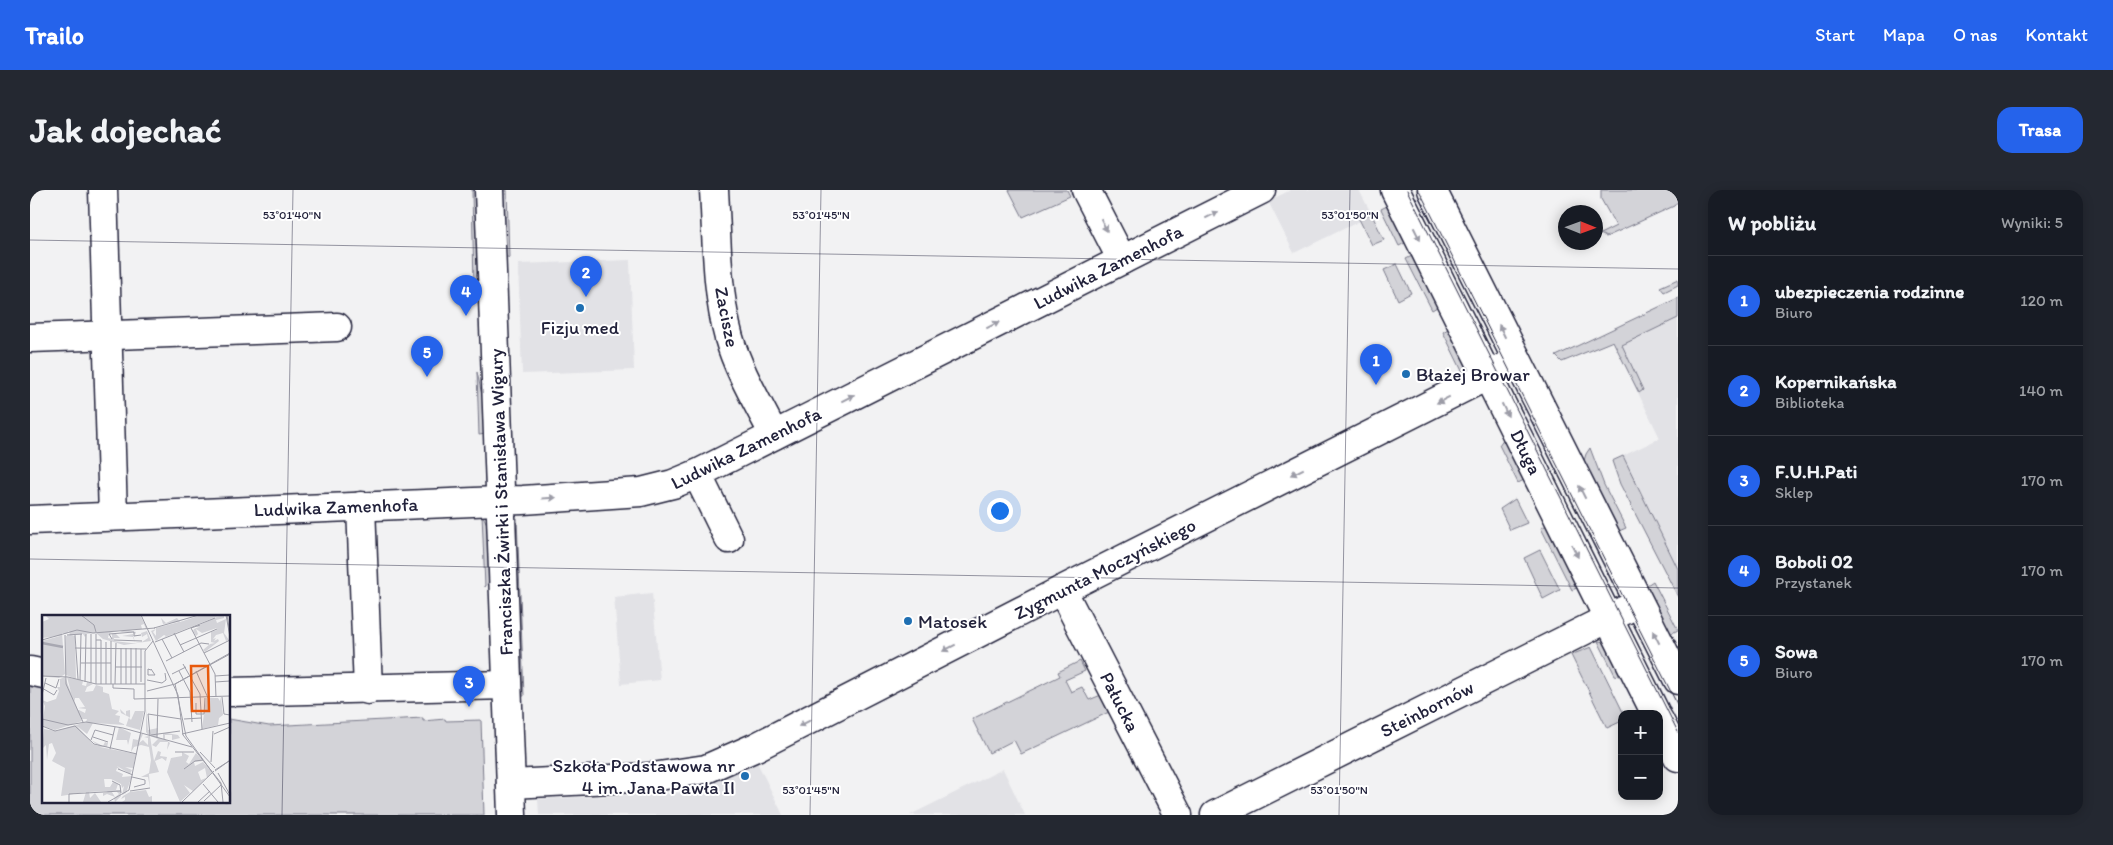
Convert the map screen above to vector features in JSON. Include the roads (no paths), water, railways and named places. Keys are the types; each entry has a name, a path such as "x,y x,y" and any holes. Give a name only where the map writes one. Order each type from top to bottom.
{"street":[{"path":"103,190 113,516"},
{"name":"Franciszka Żwirki i Stanisława Wigury","path":"490,190 512,815"},
{"name":"Zacisze","path":"714,190 720,296 726,329 736,357 774,435"},
{"path":"1086,190 1122,260"},
{"name":"Ludwika Zamenhofa","path":"30,520 500,500 641,492 673,484 1260,190"},
{"name":"Długa","path":"1395,190 1654,710"},
{"name":"Długa","path":"1432,190 1678,680"},
{"path":"30,338 337,327"},
{"name":"Zygmunta Moczyńskiego","path":"511,784 652,777 706,769 756,747 1062,590 1517,361"},
{"path":"696,474 729,539"},
{"path":"361,506 368,690"},
{"name":"Pałucka","path":"1062,590 1178,815"},
{"name":"Steinbornów","path":"1215,815 1638,602"},
{"path":"230,692 508,685"},
{"path":"1663,728 1678,757"}],"tram line":[{"path":"1407,190 1678,732"},
{"path":"1419,190 1678,706"}],"place":[{"name":"Kopernikańska","path":"586,297"},
{"name":"Fizju med","path":"580,308"},
{"name":"Boboli 02","path":"466,316"},
{"name":"Błażej Browar","path":"1406,374"},
{"name":"Sowa","path":"427,377"},
{"name":"ubezpieczenia rodzinne","path":"1376,385"},
{"name":"Matosek","path":"908,621"},
{"name":"F.U.H.Pati","path":"469,707"},
{"name":"Szkoła Podstawowa nr 4 im. Jana Pawła II","path":"745,776"}]}
